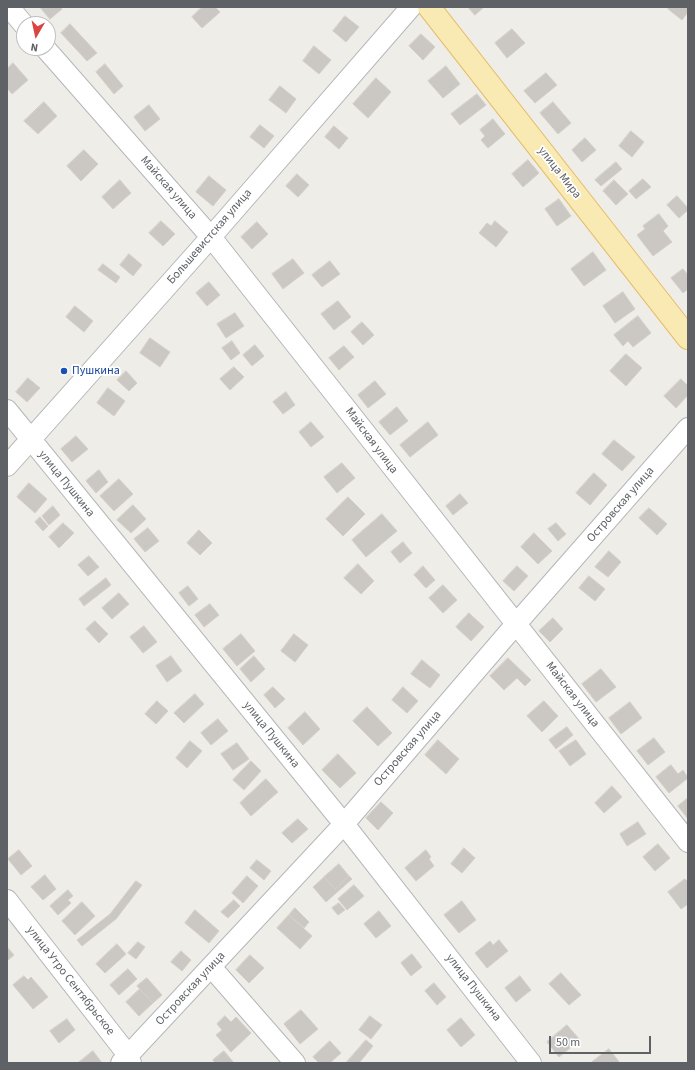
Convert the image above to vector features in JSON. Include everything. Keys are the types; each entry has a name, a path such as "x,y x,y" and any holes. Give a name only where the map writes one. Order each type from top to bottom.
{"main road":[{"name":"улица Мира","path":"430,7 688,338"}],"street":[{"path":"9,7 17,16"},
{"name":"Большевистская улица","path":"7,466 211,237 411,7"},
{"name":"Майская улица","path":"52,56 211,237 688,842"},
{"name":"улица Пушкина","path":"7,410 344,824 531,1063"},
{"name":"Островская улица","path":"127,1060 344,824 516,624 688,428"},
{"name":"улица Утро Сентябрьское","path":"7,900 127,1060"},
{"path":"212,968 295,1063"}],"building":[{"path":"40,7 60,7 62,9 54,16 48,16"},
{"path":"202,7 215,7 220,12 202,28 192,17"},
{"path":"468,7 484,7 475,15"},
{"path":"669,7 688,7 688,12 682,20 668,9"},
{"path":"345,16 359,27 346,42 333,31"},
{"path":"70,24 97,53 87,61 61,33"},
{"path":"512,29 525,43 507,58 495,43"},
{"path":"421,34 435,47 423,60 409,46"},
{"path":"314,46 331,60 319,74 303,61"},
{"path":"13,63 28,80 12,94 7,88 7,69"},
{"path":"105,64 123,86 114,94 96,72"},
{"path":"446,66 460,84 443,98 428,81"},
{"path":"546,73 557,85 535,103 524,91"},
{"path":"376,78 391,92 368,118 353,104"},
{"path":"280,86 296,99 286,113 269,100"},
{"path":"477,94 486,105 460,125 451,114"},
{"path":"44,102 57,116 38,134 24,121"},
{"path":"553,102 571,123 558,134 540,113"},
{"path":"149,105 160,119 145,131 134,117"},
{"path":"493,119 505,134 488,148 481,140 485,136 480,130"},
{"path":"260,125 274,136 264,148 250,137"},
{"path":"334,126 348,138 339,149 325,137"},
{"path":"631,131 644,142 632,157 619,146"},
{"path":"585,138 596,150 582,162 572,150"},
{"path":"84,150 98,164 81,181 67,166"},
{"path":"528,160 539,173 523,187 512,174"},
{"path":"616,162 622,169 601,186 595,180"},
{"path":"297,174 309,185 298,197 286,186"},
{"path":"209,176 226,190 213,206 196,192"},
{"path":"643,179 651,187 636,199 629,191"},
{"path":"120,180 131,193 113,209 102,197"},
{"path":"614,180 628,194 616,205 603,191"},
{"path":"677,196 688,208 688,210 679,218 667,205"},
{"path":"559,199 571,216 557,226 545,209"},
{"path":"659,214 668,226 663,231 672,242 653,256 637,235 645,229 643,226"},
{"path":"161,221 175,234 163,246 149,233"},
{"path":"495,221 508,232 496,247 479,233 487,223 491,226"},
{"path":"257,222 268,234 252,249 241,237"},
{"path":"593,252 606,270 584,286 571,269"},
{"path":"129,254 142,265 133,276 120,265"},
{"path":"293,259 304,273 283,289 272,274"},
{"path":"330,261 340,274 322,287 312,275"},
{"path":"103,264 120,277 116,283 98,270"},
{"path":"683,269 688,275 688,289 683,293 671,278"},
{"path":"209,282 220,295 207,306 196,293"},
{"path":"623,292 635,309 615,323 603,306"},
{"path":"338,301 351,317 334,330 321,314"},
{"path":"75,306 93,321 84,332 66,317"},
{"path":"235,313 244,326 226,338 217,324"},
{"path":"638,316 651,333 633,347 628,341 623,346 614,335"},
{"path":"362,322 374,335 363,345 351,332"},
{"path":"150,338 170,352 160,367 140,353"},
{"path":"232,341 240,353 231,360 222,348"},
{"path":"255,345 264,356 252,366 243,355"},
{"path":"344,346 354,357 339,370 329,358"},
{"path":"626,354 642,368 626,386 610,371"},
{"path":"234,367 244,377 230,390 220,379"},
{"path":"126,371 137,383 129,391 117,380"},
{"path":"28,378 40,388 27,402 16,392"},
{"path":"681,379 688,386 688,395 676,408 664,396"},
{"path":"375,381 386,394 368,408 358,395"},
{"path":"108,388 125,401 114,416 97,403"},
{"path":"286,392 295,405 283,414 273,402"},
{"path":"397,407 408,421 390,435 379,422"},
{"path":"311,422 324,437 311,447 299,432"},
{"path":"428,422 438,435 410,457 400,445"},
{"path":"76,436 88,449 72,462 61,449"},
{"path":"614,440 635,457 622,471 602,454"},
{"path":"342,463 355,478 337,493 324,477"},
{"path":"99,470 108,482 96,493 86,481"},
{"path":"594,473 607,485 590,505 576,493"},
{"path":"119,479 133,494 114,511 100,496"},
{"path":"29,483 47,499 35,513 17,497"},
{"path":"460,494 468,503 453,515 446,506"},
{"path":"348,497 365,514 343,536 326,519"},
{"path":"133,505 146,519 131,533 117,520"},
{"path":"53,506 60,515 49,525 42,516"},
{"path":"649,508 667,524 657,535 639,518"},
{"path":"382,514 397,531 366,557 352,540"},
{"path":"40,517 48,526 43,531 35,522"},
{"path":"63,523 74,533 59,548 49,537"},
{"path":"556,523 566,534 558,541 548,529"},
{"path":"148,528 159,541 145,552 134,539"},
{"path":"199,530 212,543 200,555 187,543"},
{"path":"534,533 552,551 538,564 521,547"},
{"path":"403,542 412,553 400,563 391,552"},
{"path":"609,551 621,562 608,577 595,567"},
{"path":"89,556 99,567 88,576 78,565"},
{"path":"358,564 374,581 361,594 344,578"},
{"path":"423,566 435,580 426,588 414,575"},
{"path":"517,566 528,576 514,591 503,581"},
{"path":"589,576 605,589 595,601 579,588"},
{"path":"106,578 111,585 84,606 79,599"},
{"path":"443,585 457,600 443,613 429,598"},
{"path":"188,586 198,599 189,606 179,593"},
{"path":"119,593 129,604 112,619 102,608"},
{"path":"210,604 219,615 204,627 195,615"},
{"path":"469,613 484,627 471,641 456,627"},
{"path":"553,618 563,629 550,642 539,631"},
{"path":"95,621 108,634 99,643 86,629"},
{"path":"144,626 157,642 143,653 130,637"},
{"path":"241,634 255,651 237,666 223,649"},
{"path":"294,634 308,645 295,662 281,651"},
{"path":"171,656 182,671 167,682 156,666"},
{"path":"254,656 265,669 251,682 240,669"},
{"path":"508,658 531,680 525,686 517,678 504,690 490,676"},
{"path":"422,660 440,675 430,688 411,674"},
{"path":"601,669 616,687 596,702 582,684"},
{"path":"273,687 285,699 275,708 264,695"},
{"path":"403,687 418,701 407,713 392,700"},
{"path":"195,694 204,704 184,723 174,713"},
{"path":"157,701 168,711 156,724 145,714"},
{"path":"544,701 558,716 542,732 527,716"},
{"path":"630,702 642,718 621,734 609,718"},
{"path":"367,707 392,733 378,746 353,721"},
{"path":"305,712 320,729 303,745 288,728"},
{"path":"218,719 228,731 211,745 201,733"},
{"path":"567,727 573,735 556,749 549,740"},
{"path":"654,738 665,752 648,765 637,751"},
{"path":"438,740 459,759 446,774 425,755"},
{"path":"576,740 586,754 570,766 559,751"},
{"path":"190,741 202,751 187,768 176,758"},
{"path":"237,743 249,759 233,770 221,754"},
{"path":"338,754 356,773 340,788 322,770"},
{"path":"251,761 261,771 244,790 233,780"},
{"path":"671,765 678,774 683,770 688,778 669,793 656,777"},
{"path":"266,779 278,792 251,816 240,803"},
{"path":"612,786 622,797 604,813 595,803"},
{"path":"688,798 688,819 678,806"},
{"path":"381,802 393,813 378,830 366,818"},
{"path":"298,819 308,829 292,843 282,833"},
{"path":"638,822 646,834 627,846 620,834"},
{"path":"658,844 670,858 655,871 643,857"},
{"path":"464,848 475,858 462,873 451,864"},
{"path":"19,850 32,866 21,875 8,859"},
{"path":"426,850 431,857 429,859 434,866 416,881 405,868"},
{"path":"257,860 271,871 264,880 250,868"},
{"path":"339,864 349,876 335,889 324,877"},
{"path":"45,875 56,889 43,900 31,887"},
{"path":"247,876 258,886 243,903 232,893"},
{"path":"349,876 352,879 326,902 313,887 324,877 335,889"},
{"path":"685,879 688,882 688,904 681,909 668,892"},
{"path":"136,881 142,885 116,919 82,946 77,940 110,914"},
{"path":"354,885 364,896 347,910 338,899"},
{"path":"68,890 73,896 68,900 71,903 58,915 50,906"},
{"path":"234,900 240,906 228,918 221,912"},
{"path":"462,901 476,920 459,933 444,915"},
{"path":"82,902 95,916 75,935 62,921"},
{"path":"339,903 345,910 338,915 332,908"},
{"path":"295,908 309,922 304,928 289,915"},
{"path":"195,910 219,931 209,943 185,923"},
{"path":"379,911 391,926 376,938 364,924"},
{"path":"289,915 312,936 300,949 277,928"},
{"path":"499,940 508,951 487,968 475,953 490,941 493,945"},
{"path":"138,942 145,947 136,959 128,953"},
{"path":"117,944 126,954 105,973 96,964"},
{"path":"7,947 14,955 7,961"},
{"path":"181,951 191,960 182,971 171,962"},
{"path":"412,954 422,967 411,976 401,963"},
{"path":"250,955 264,968 249,983 236,970"},
{"path":"128,969 137,979 119,995 110,985"},
{"path":"561,973 581,995 569,1005 549,984"},
{"path":"24,976 28,980 31,977 48,997 33,1009 13,985"},
{"path":"520,976 531,990 516,1002 505,988"},
{"path":"147,978 162,995 153,1003 137,986"},
{"path":"434,983 446,997 437,1005 425,991"},
{"path":"140,989 153,1003 139,1016 126,1002"},
{"path":"301,1010 318,1029 300,1044 284,1024"},
{"path":"225,1016 231,1022 236,1017 251,1033 231,1052 216,1035 222,1030 217,1024"},
{"path":"370,1016 382,1025 371,1039 359,1030"},
{"path":"461,1018 475,1035 461,1047 447,1030"},
{"path":"67,1019 75,1030 59,1043 50,1031"},
{"path":"567,1025 580,1040 559,1057 547,1042"},
{"path":"366,1040 373,1046 359,1063 346,1063"},
{"path":"330,1041 341,1053 330,1063 319,1063 313,1057"},
{"path":"609,1049 620,1063 592,1063 592,1062"},
{"path":"93,1051 102,1063 78,1063"},
{"path":"224,1051 234,1063 215,1063 213,1060"}],"place":[{"name":"Пушкина","path":"64,371"}]}
